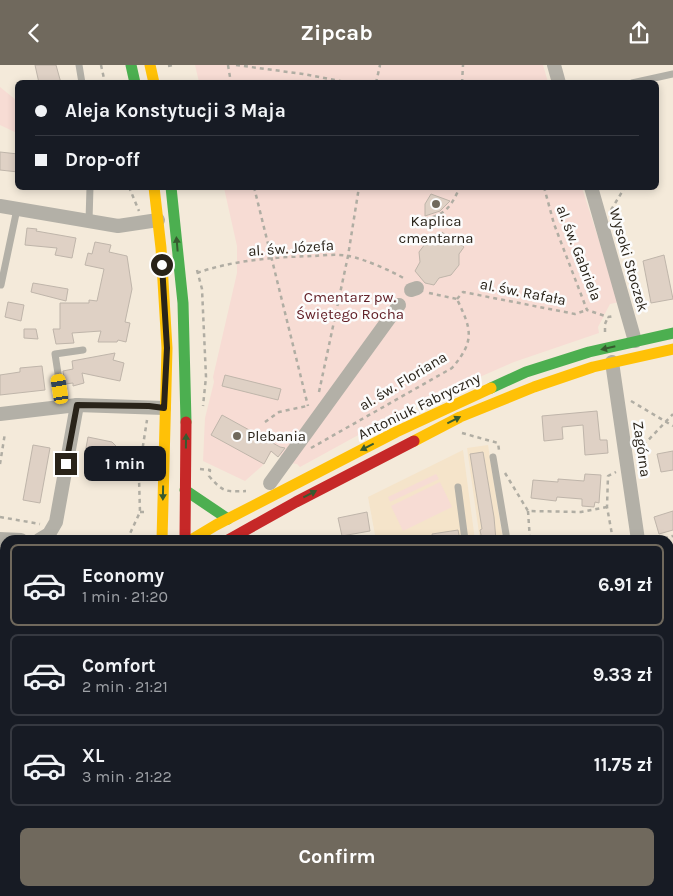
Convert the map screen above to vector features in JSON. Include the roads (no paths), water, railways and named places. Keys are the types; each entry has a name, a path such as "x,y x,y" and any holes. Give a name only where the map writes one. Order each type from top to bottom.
{"main road":[{"path":"131,65 134,80"},
{"path":"150,65 153,80"},
{"path":"154,190 166,332 162,535"},
{"path":"171,190 182,309 186,418 185,535"},
{"name":"Antoniuk Fabryczny","path":"200,535 259,502 396,432 526,372 589,352 673,333"},
{"name":"Antoniuk Fabryczny","path":"236,535 267,517 460,417 534,387 612,362 673,349"},
{"path":"185,490 228,519"},
{"path":"259,502 267,517"}],"street":[{"path":"554,65 558,80"},
{"name":"Wysoki Stoczek","path":"592,190 636,341"},
{"path":"0,205 118,226 158,221"},
{"path":"270,483 302,442 320,407 399,305"},
{"name":"Zagórna","path":"612,362 637,535"},
{"path":"48,535 54,527 70,405"},
{"path":"0,414 70,405 149,406 164,408"}],"lane":[{"path":"80,65 82,80"},
{"path":"646,80 673,74"},
{"path":"89,221 90,190"},
{"path":"1,285 18,209"},
{"path":"70,405 55,354 83,349"},
{"path":"492,457 506,535"},
{"path":"458,487 465,535"}],"place":[{"name":"Kaplica cmentarna","path":"436,204"},
{"name":"Plebania","path":"237,436"}],"park label":[{"name":"Cmentarz pw. Świętego Rocha","path":"350,306"}]}
